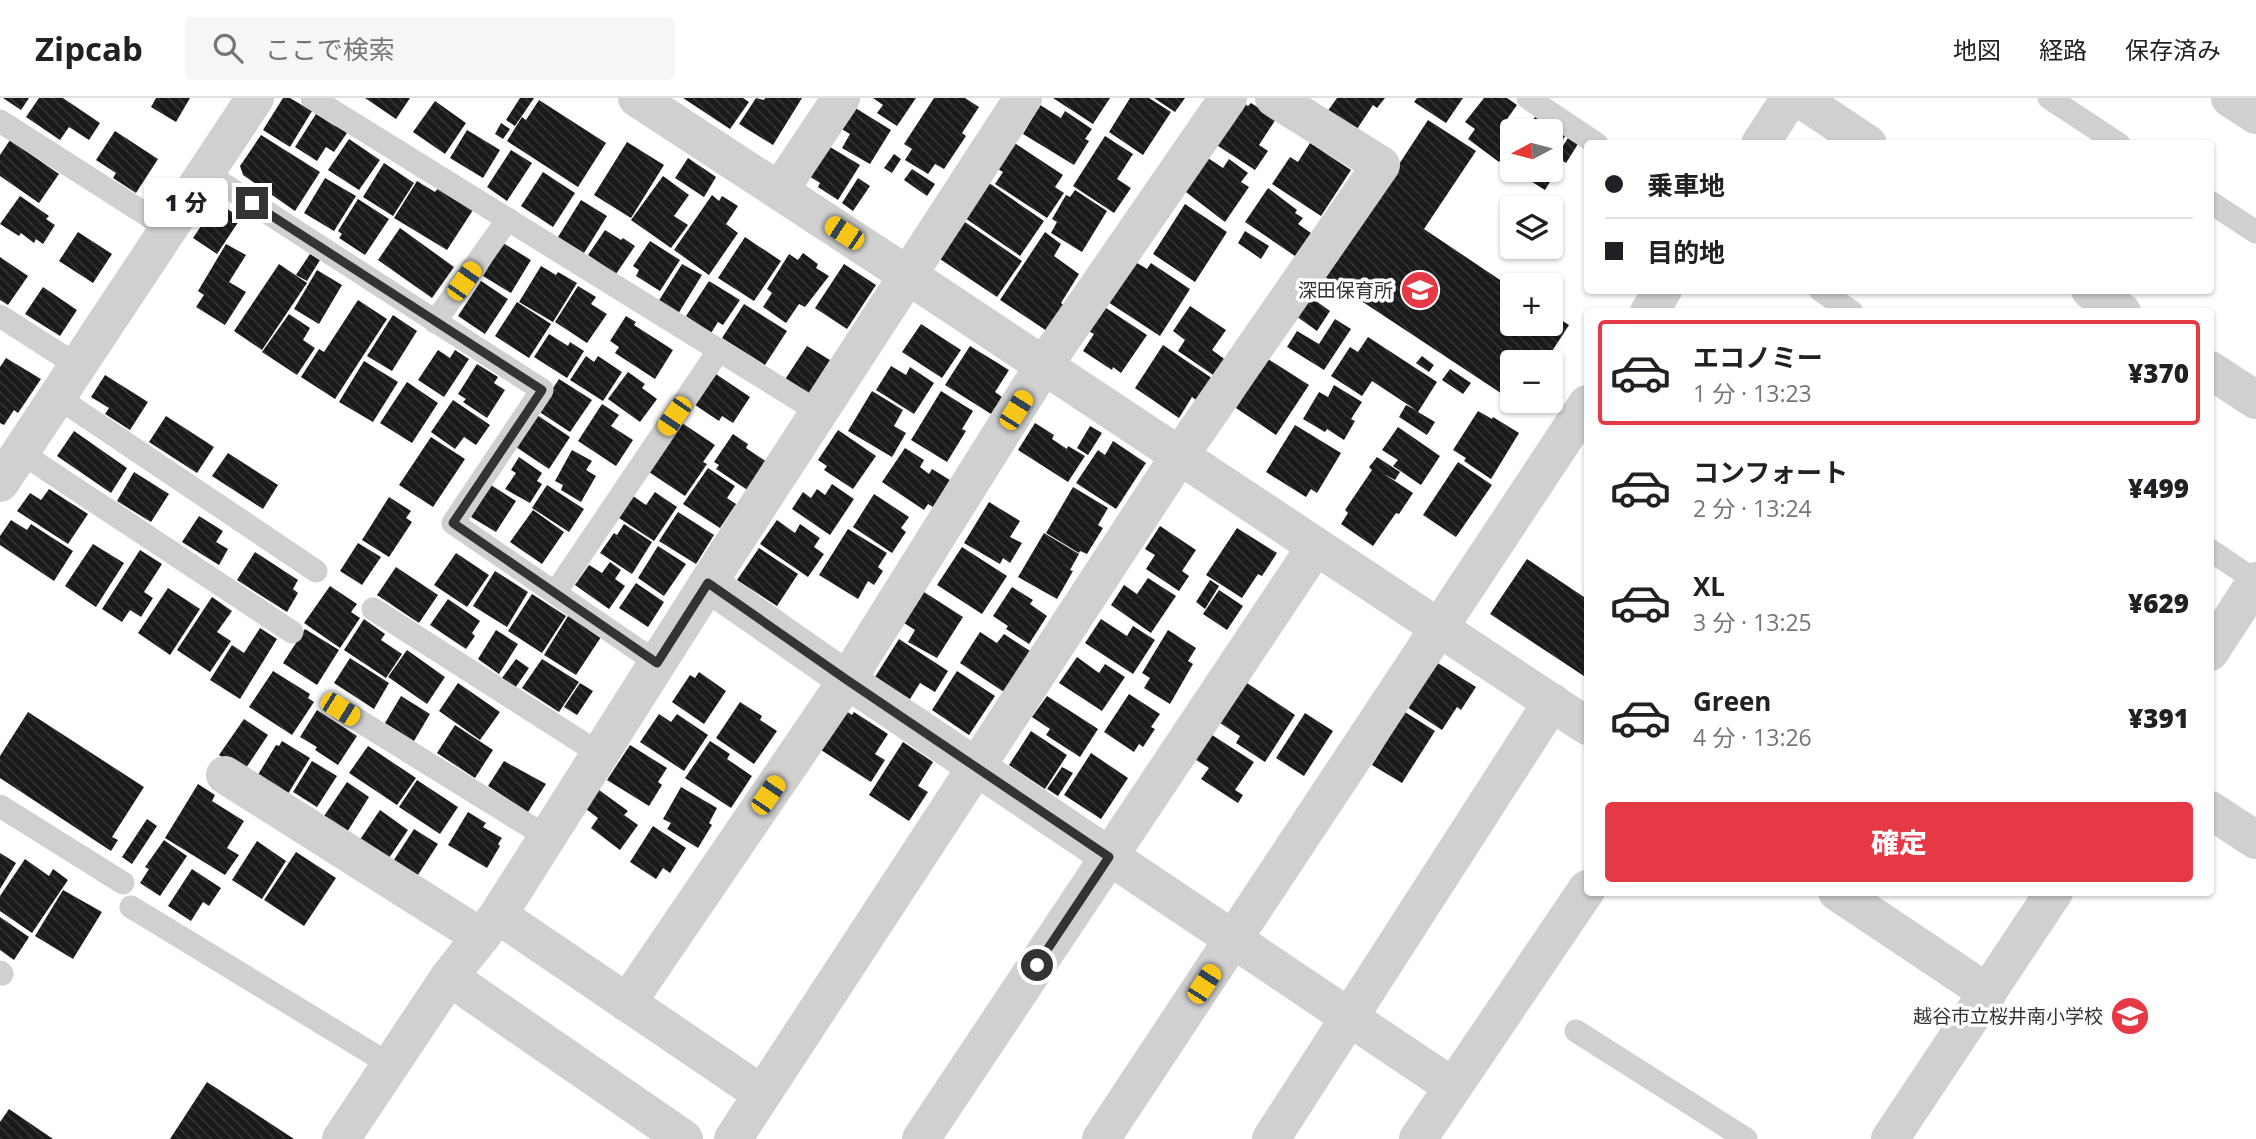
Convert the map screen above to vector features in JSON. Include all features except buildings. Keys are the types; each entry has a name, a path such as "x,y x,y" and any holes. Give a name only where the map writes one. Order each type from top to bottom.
{"street":[{"path":"10,468 255,98"},
{"path":"779,191 841,98"},
{"path":"341,1139 449,977 489,926 1023,98"},
{"path":"627,1003 847,680 1044,365 1228,98"},
{"path":"733,1139 1180,455 1381,166 1274,98"},
{"path":"1763,140 1790,98"},
{"path":"1799,98 1862,140"},
{"path":"2230,98 2256,115"},
{"path":"643,100 1584,724"},
{"path":"2096,294 2116,308"},
{"path":"2214,373 2256,400"},
{"path":"1101,1139 1584,409"},
{"path":"921,1139 1316,546"},
{"path":"2214,646 2256,581"},
{"path":"708,583 847,680 1453,1087"},
{"path":"1270,1139 1552,702"},
{"path":"225,775 627,1003 762,1094"},
{"path":"2214,813 2256,840"},
{"path":"1418,1139 1584,893"},
{"path":"1843,896 1988,993"},
{"path":"1890,1139 2051,896"},
{"path":"449,977 684,1139"}],"lane":[{"path":"312,98 820,413"},
{"path":"1528,98 1591,140"},
{"path":"2049,98 2113,140"},
{"path":"0,121 169,229"},
{"path":"206,173 542,390 453,523 657,663"},
{"path":"2214,205 2256,232"},
{"path":"435,321 508,219"},
{"path":"1826,294 1846,308"},
{"path":"0,316 78,366"},
{"path":"555,593 719,350"},
{"path":"57,397 316,570"},
{"path":"10,468 292,632"},
{"path":"2214,553 2256,581"},
{"path":"373,609 600,754"},
{"path":"340,709 547,837"},
{"path":"0,806 123,883"},
{"path":"131,906 389,1065"},
{"path":"1576,1031 1746,1139"}],"place":[{"name":"深田保育所","path":"1420,290"},
{"name":"越谷市立桜井南小学校","path":"2130,1016"}],"route":[{"path":"252,203 542,390 453,523 657,663 708,583 1109,857 1037,965"}]}
